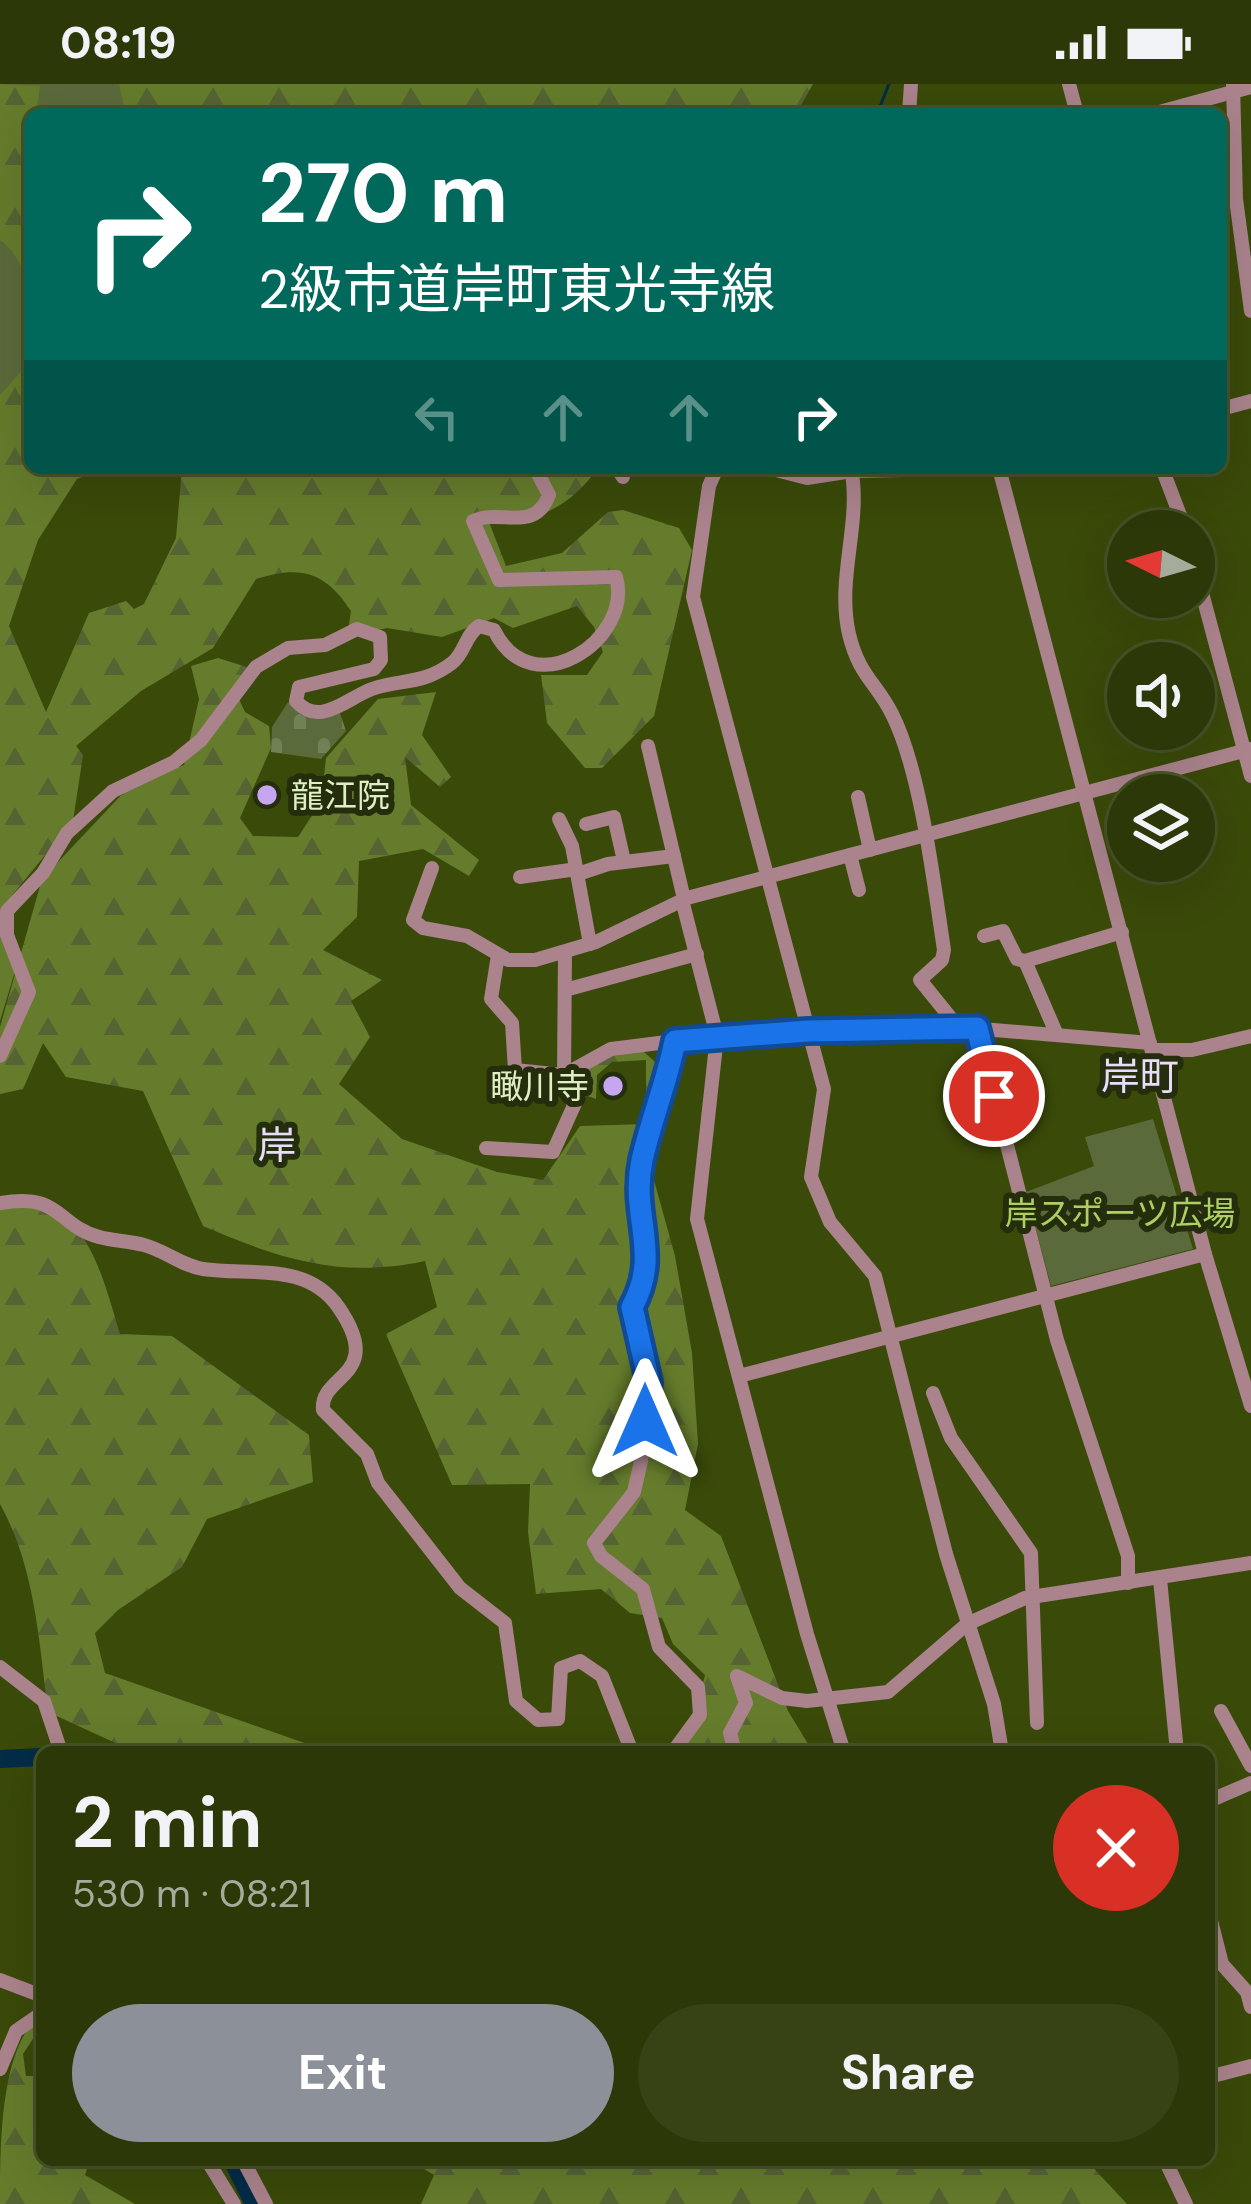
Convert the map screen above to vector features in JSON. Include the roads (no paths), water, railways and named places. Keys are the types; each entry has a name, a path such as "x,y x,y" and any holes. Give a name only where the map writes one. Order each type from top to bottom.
{"street":[{"path":"1171,108 1251,87"},
{"path":"1233,88 1236,199 1251,311"},
{"path":"0,1056 29,992 7,935 7,910 43,873 67,833 113,791 187,754 242,681 275,653 299,645 325,645 357,629 380,637 381,660 374,669 299,687 296,701 300,707 321,712 373,688 407,686 428,676 459,656 479,626 494,630 509,656 518,661 564,662 594,644 618,597 616,577 499,580 473,521 522,520 544,507 549,495 538,474"},
{"path":"714,474 693,597 824,1089 812,1177 830,1222 875,1276 967,1624 994,1704 1001,1746"},
{"path":"791,474 807,478 827,474"},
{"path":"853,474 856,497 844,571 849,633 867,684 892,714 926,835 944,950 942,960 920,980 958,1027"},
{"path":"1001,474 1205,1254 1244,1365 1251,1406"},
{"path":"1164,474 1178,510"},
{"path":"1210,618 1248,749 1251,776"},
{"path":"648,746 717,1036 698,1219 842,1746"},
{"path":"432,868 413,920 423,928 467,936 498,955 535,960 590,944 683,900 1248,749"},
{"path":"858,797 870,850"},
{"path":"586,824 614,817 624,861"},
{"path":"559,819 578,872 590,944"},
{"path":"850,855 859,890"},
{"path":"520,877 674,856"},
{"path":"984,936 1003,932 1017,959 1025,962 1122,932"},
{"path":"564,1075 565,953"},
{"path":"565,990 697,954"},
{"path":"498,955 491,999 512,1022 515,1070 564,1075 611,1049 808,1031 958,1027 1192,1050 1251,1036"},
{"path":"1025,962 1057,1035"},
{"path":"977,1028 1046,1296 1128,1556 1128,1583"},
{"path":"675,1041 642,1161 642,1226 649,1259 647,1279 632,1307 649,1382 641,1461 634,1492 594,1544 601,1556 643,1589 659,1647 698,1687 700,1715 677,1746"},
{"path":"486,1148 553,1152 580,1090 583,1066"},
{"path":"0,1203 55,1205 98,1237 146,1245 197,1269 265,1270 308,1283 330,1298 353,1339 356,1359 352,1370 326,1394 323,1410 367,1454 378,1483 460,1588 506,1623 516,1702 550,1722 561,1712 561,1668 580,1661 602,1676 630,1746"},
{"path":"740,1376 1205,1254"},
{"path":"933,1393 950,1438 1028,1546 1037,1723"},
{"path":"733,1746 730,1733 746,1702 737,1676 782,1698 829,1698 898,1688 967,1624 1034,1598 1251,1563"},
{"path":"1160,1579 1176,1746"},
{"path":"0,1667 38,1692 60,1745"},
{"path":"1221,1711 1251,1766"},
{"path":"1215,1798 1251,1783"},
{"path":"1215,1936 1222,1964 1247,1992 1251,2007"},
{"path":"0,1979 36,1994"},
{"path":"0,2069 16,2031 36,2017"},
{"path":"1215,2075 1251,2066"},
{"path":"211,2166 234,2204"},
{"path":"246,2166 266,2204"},
{"path":"1168,2166 1186,2204"}],"waterway":[{"path":"879,108 889,84"},
{"path":"0,1759 36,1757"},
{"path":"235,2166 254,2204"}],"place":[{"name":"龍江院","path":"267,795"},
{"name":"瞰川寺","path":"613,1086"}],"district":[{"name":"岸町","path":"1140,1076"},
{"name":"岸","path":"277,1145"}],"park label":[{"name":"岸スポーツ広場","path":"1120,1213"}]}
